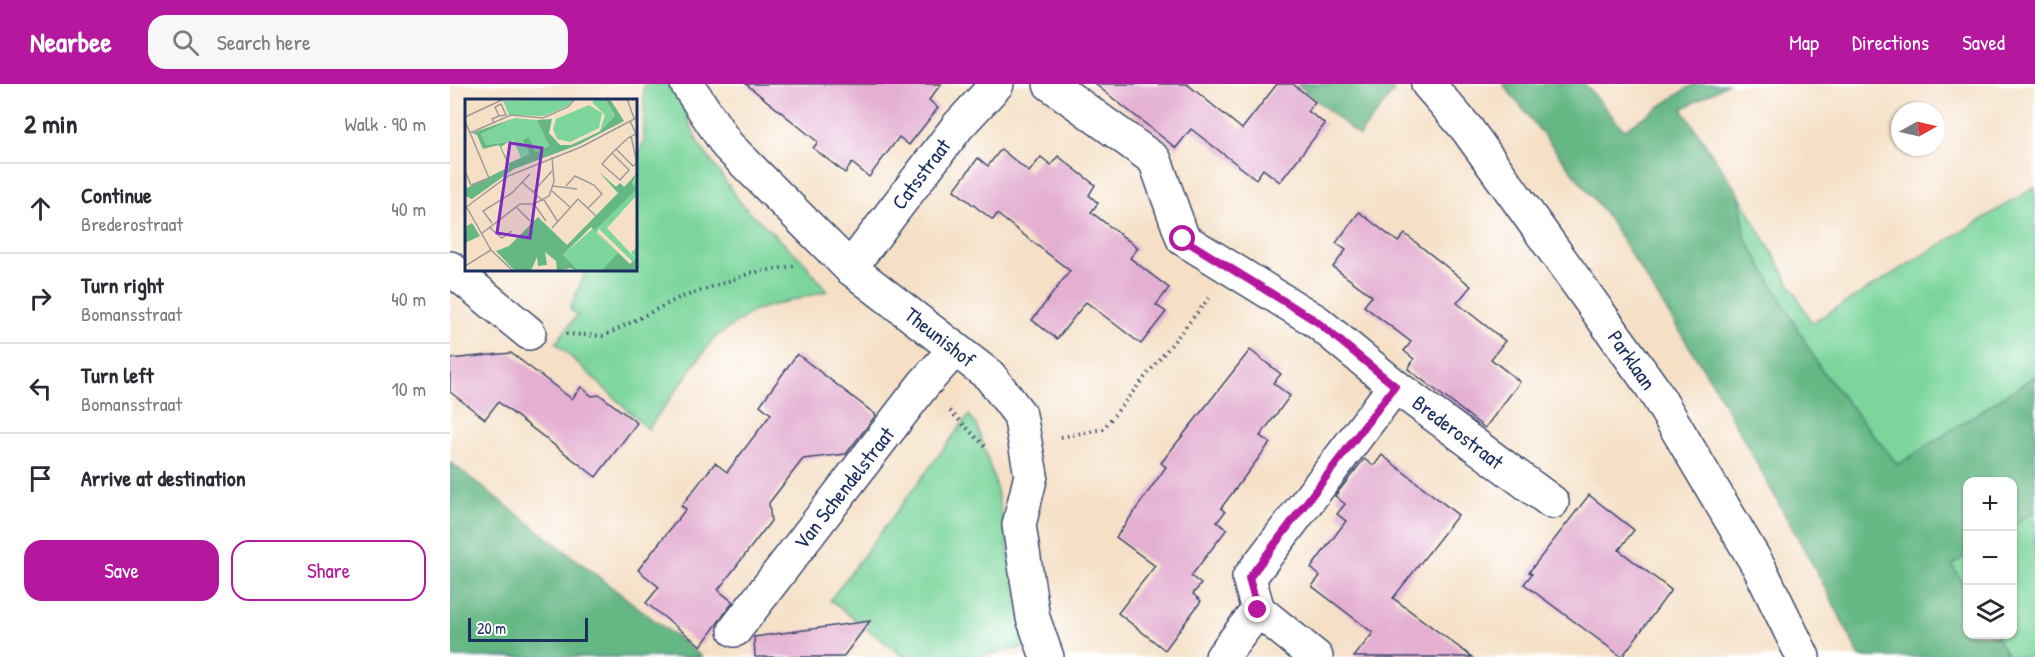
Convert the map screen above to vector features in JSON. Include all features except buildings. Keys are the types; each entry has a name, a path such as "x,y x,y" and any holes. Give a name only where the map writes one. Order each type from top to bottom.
{"street":[{"name":"Theunishof","path":"687,84 727,145 850,268 990,376 1020,416 1031,475 1019,525 1033,618 1045,656"},
{"name":"Catsstraat","path":"850,268 958,126 997,84"},
{"name":"Brederostraat","path":"1050,84 1155,160 1183,239 1316,321 1395,386 1552,502"},
{"name":"Parklaan","path":"1428,84 1467,129 1652,387 1759,567 1803,657"},
{"path":"450,268 529,333"},
{"name":"Van Schendelstraat","path":"735,630 923,385 955,349"},
{"path":"1316,657 1258,610 1249,578 1395,386"},
{"path":"1222,657 1258,610"}],"path":[{"path":"529,333 603,336 677,299 751,273 792,266 850,268"},
{"path":"923,385 991,451 1102,429 1232,269"}],"green space":[{"path":"644,84 670,84 677,92 698,143 743,206 803,261 827,291 755,310 713,339 648,429 556,343 577,315 570,309 585,272 638,272 638,155 644,141"},
{"path":"1297,84 1388,84 1394,91 1359,136"},
{"path":"1503,84 1585,84 1624,130 1694,84 1727,84 1682,109 1740,196 1745,237 1822,371 1898,465 2035,376 2035,510 2017,522 2017,477 1963,477 1963,558 1952,565 1963,584 1963,639 1998,639 2009,657 1860,657 1827,591 1713,384 1605,213"},
{"path":"2035,187 2035,376 1898,465 1822,371 1745,237 1740,196 1812,323"},
{"path":"969,415 977,426 995,482 1028,647 975,657 904,657 830,600"},
{"path":"450,462 702,657 450,657"},
{"path":"2035,510 2035,657 2009,657 1998,639 2017,639 2017,522"},
{"path":"1963,558 1963,584 1952,565"}],"route":[{"path":"1183,239 1316,321 1395,386 1249,578 1258,610"}]}
